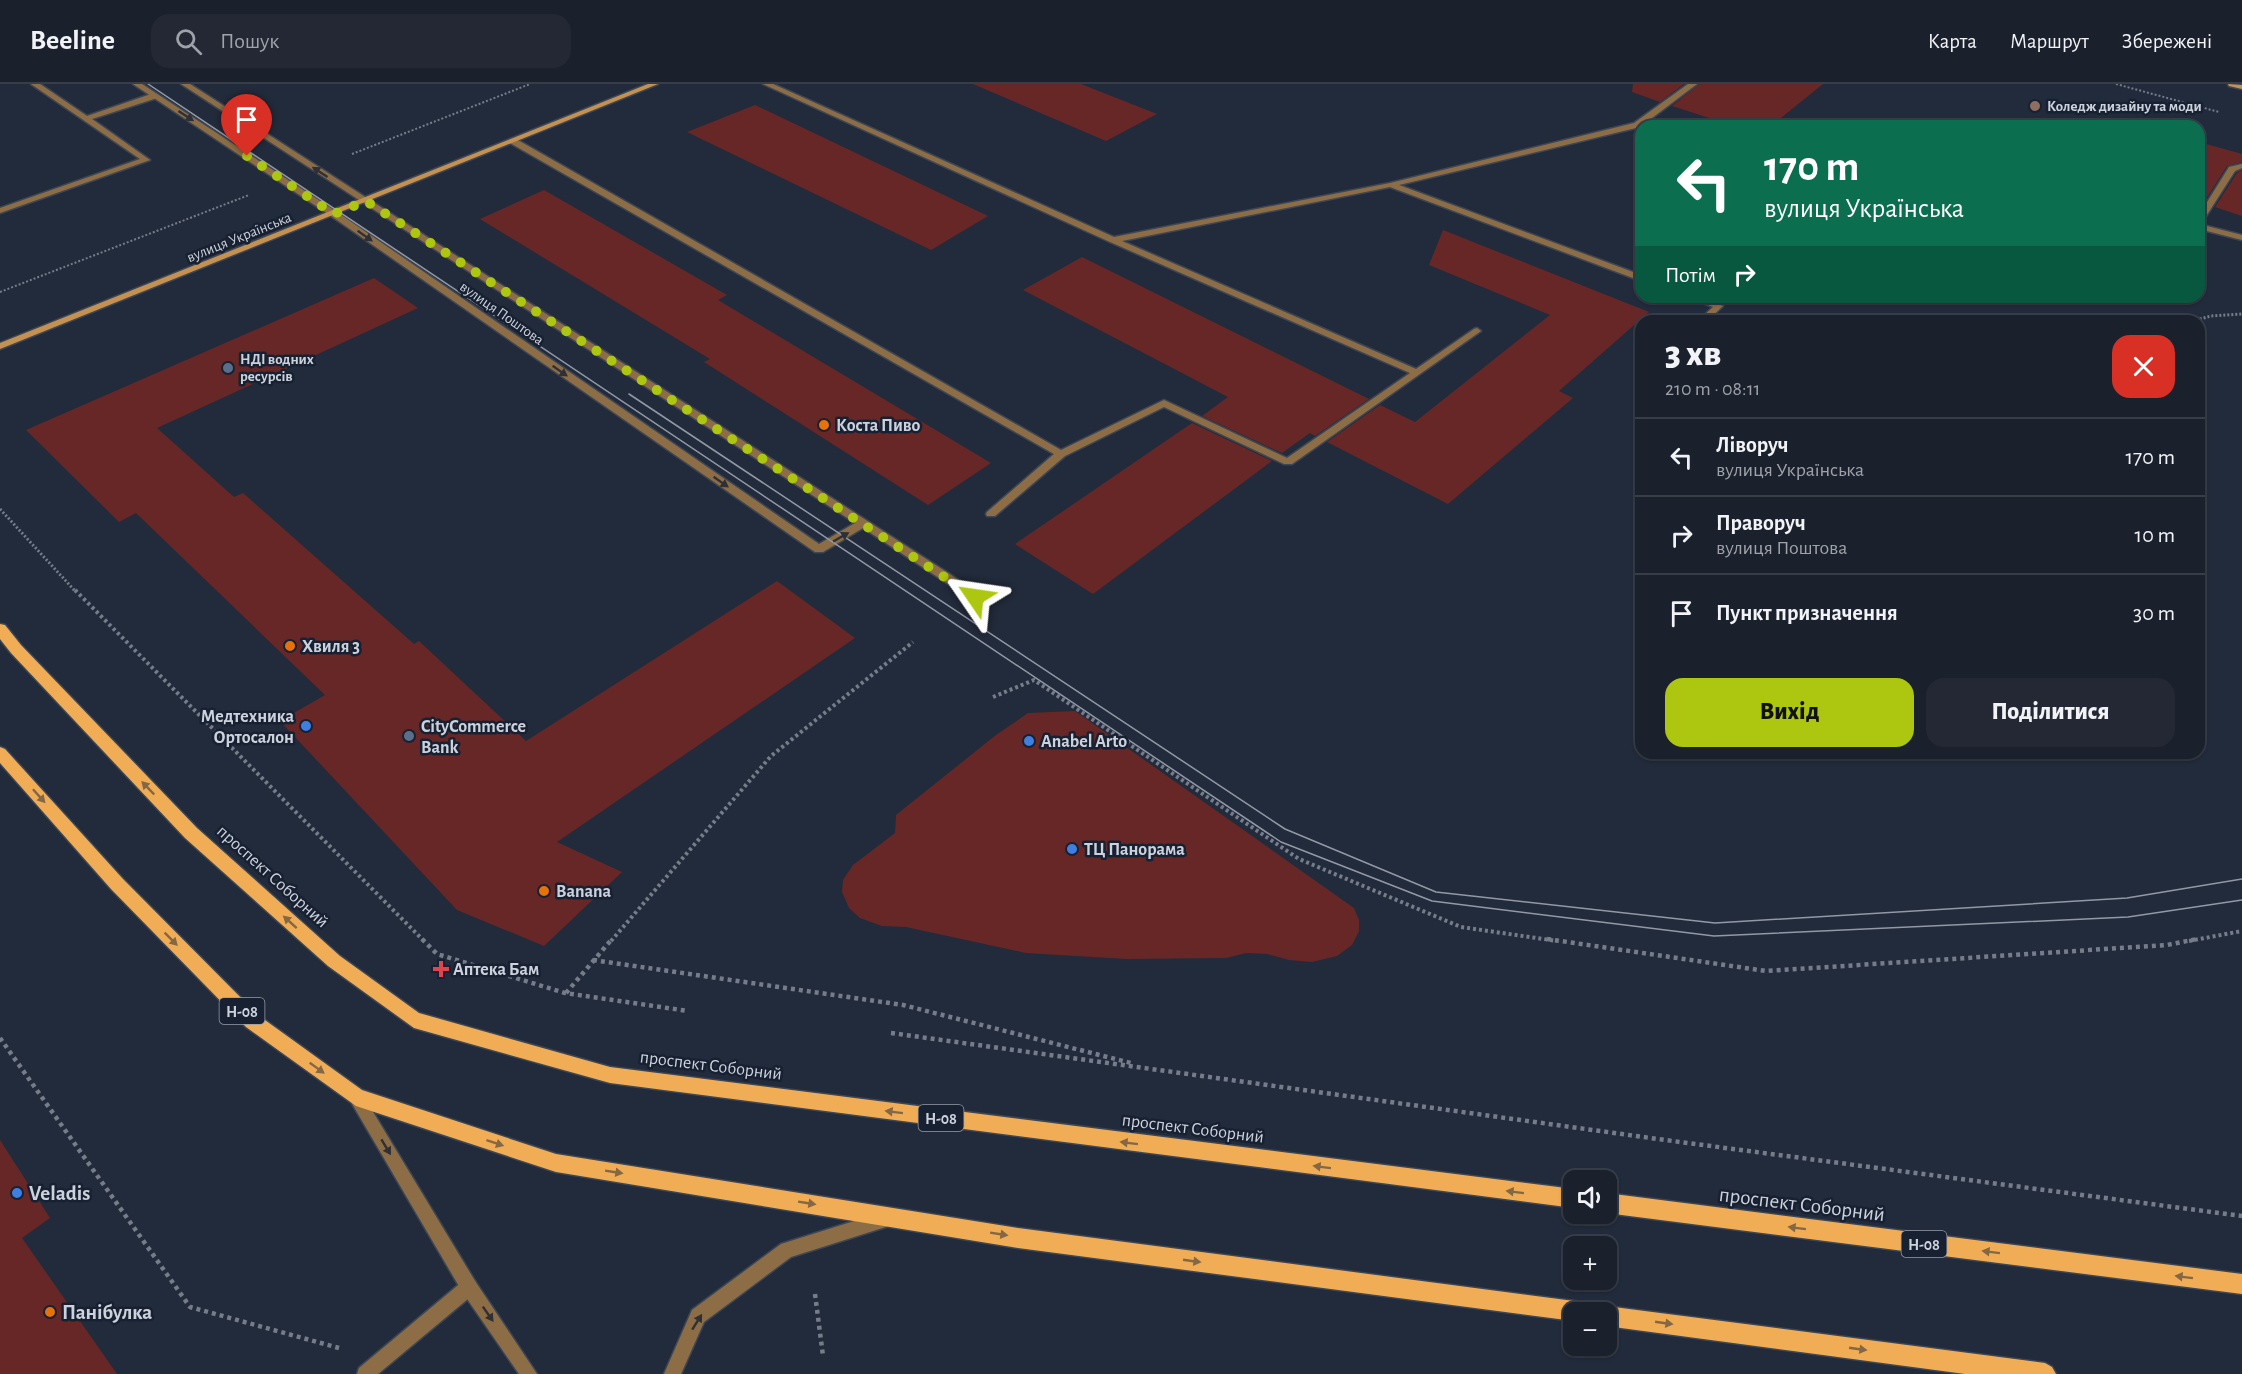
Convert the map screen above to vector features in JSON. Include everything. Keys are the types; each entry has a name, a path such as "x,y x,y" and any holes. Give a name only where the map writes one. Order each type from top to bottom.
{"main road":[{"name":"вулиця Українська","path":"0,346 654,84"},
{"path":"2232,84 2242,87"},
{"name":"проспект Соборний","path":"0,629 16,650 191,833 334,961 414,1020 610,1075 1563,1198"},
{"name":"Н-08","path":"0,753 117,884 252,1021 356,1097 556,1163 1018,1238 1563,1310"},
{"name":"проспект Соборний","path":"1617,1204 2242,1284"},
{"path":"1617,1317 2045,1374"}],"street":[{"path":"0,212 146,160 36,84"},
{"name":"вулиця Поштова","path":"137,84 334,214 819,549 862,524"},
{"name":"вулиця Поштова","path":"185,84 975,597"},
{"path":"767,84 1113,240 1417,372"},
{"path":"1646,120 1693,84"},
{"path":"86,118 154,96"},
{"path":"1113,240 1390,185 1635,126"},
{"path":"513,141 1061,454"},
{"path":"2205,212 2232,169 2242,166"},
{"path":"1390,185 1635,276"},
{"path":"2205,228 2242,238"},
{"path":"1709,315 1719,306 1710,303"},
{"path":"991,514 1061,454 1164,403 1288,462 1477,330"},
{"path":"356,1097 469,1287 529,1374"},
{"path":"672,1374 698,1316 788,1250 892,1217"},
{"path":"365,1374 469,1287"}],"path":[{"path":"347,156 530,84"},
{"path":"2116,84 2219,112"},
{"path":"0,292 258,191"},
{"path":"2205,318 2242,314"},
{"path":"0,510 97,615 437,954 565,993 688,1011"},
{"path":"565,993 771,756 913,642"},
{"path":"993,698 1034,680 1299,858 1461,927 1766,971 2166,945 2242,932"},
{"path":"593,960 903,1005 1151,1068"},
{"path":"891,1033 1665,1140 2242,1216"},
{"path":"0,1038 190,1306 382,1360"},
{"path":"815,1294 823,1356"}],"building":[{"path":"973,84 1081,84 1157,114 1106,141"},
{"path":"1633,84 1684,84 1660,102 1632,92"},
{"path":"1699,84 1823,84 1778,120 1715,120 1672,106"},
{"path":"755,105 988,216 931,250 687,132"},
{"path":"2205,144 2242,154 2242,162 2227,166 2205,201"},
{"path":"2242,170 2242,216 2215,207 2237,173"},
{"path":"544,190 727,295 718,300 991,463 928,505 704,362 710,359 480,219"},
{"path":"1443,230 1649,312 1646,315 1635,315 1635,324 1559,391 1573,398 1448,504 1327,442 1380,405 1415,422 1550,315 1429,265"},
{"path":"1082,257 1369,399 1315,436 1310,433 1282,453 1202,416 1228,397 1023,290"},
{"path":"374,278 418,308 157,428 234,497 243,493 414,644 419,641 526,741 777,581 855,638 557,842 622,872 544,946 457,910 280,721 325,695 136,513 119,522 26,430"},
{"path":"1192,423 1272,461 1093,594 1015,544"},
{"name":"ТЦ Панорама","path":"1075,711 1354,908 1359,920 1359,931 1352,945 1337,956 1312,962 1289,960 1267,954 1246,953 1226,958 1127,959 1026,953 906,927 882,926 860,918 849,908 842,892 843,880 853,865 895,833 896,815 996,735 1028,713"},
{"path":"0,1140 50,1218 22,1238 117,1374 0,1374"}],"tram line":[{"path":"148,84 1281,842 1432,901 1714,936 2128,917 2242,900"},
{"path":"629,394 1285,829 1436,892 1715,923 2127,898 2242,879"}],"place":[{"name":"Коледж дизайну та моди","path":"2035,106"},
{"name":"НДІ водних ресурсів","path":"228,368"},
{"name":"Коста Пиво","path":"824,425"},
{"name":"Хвиля 3","path":"290,646"},
{"name":"Медтехника Ортосалон","path":"306,726"},
{"name":"CityCommerce Bank","path":"409,736"},
{"name":"Anabel Arto","path":"1029,741"},
{"name":"ТЦ Панорама","path":"1072,849"},
{"name":"Banana","path":"544,891"},
{"name":"Аптека Бам","path":"441,969"},
{"name":"Veladis","path":"17,1193"},
{"name":"Панібулка","path":"50,1312"}],"route":[{"path":"247,156 334,214 366,201 975,597"}]}
